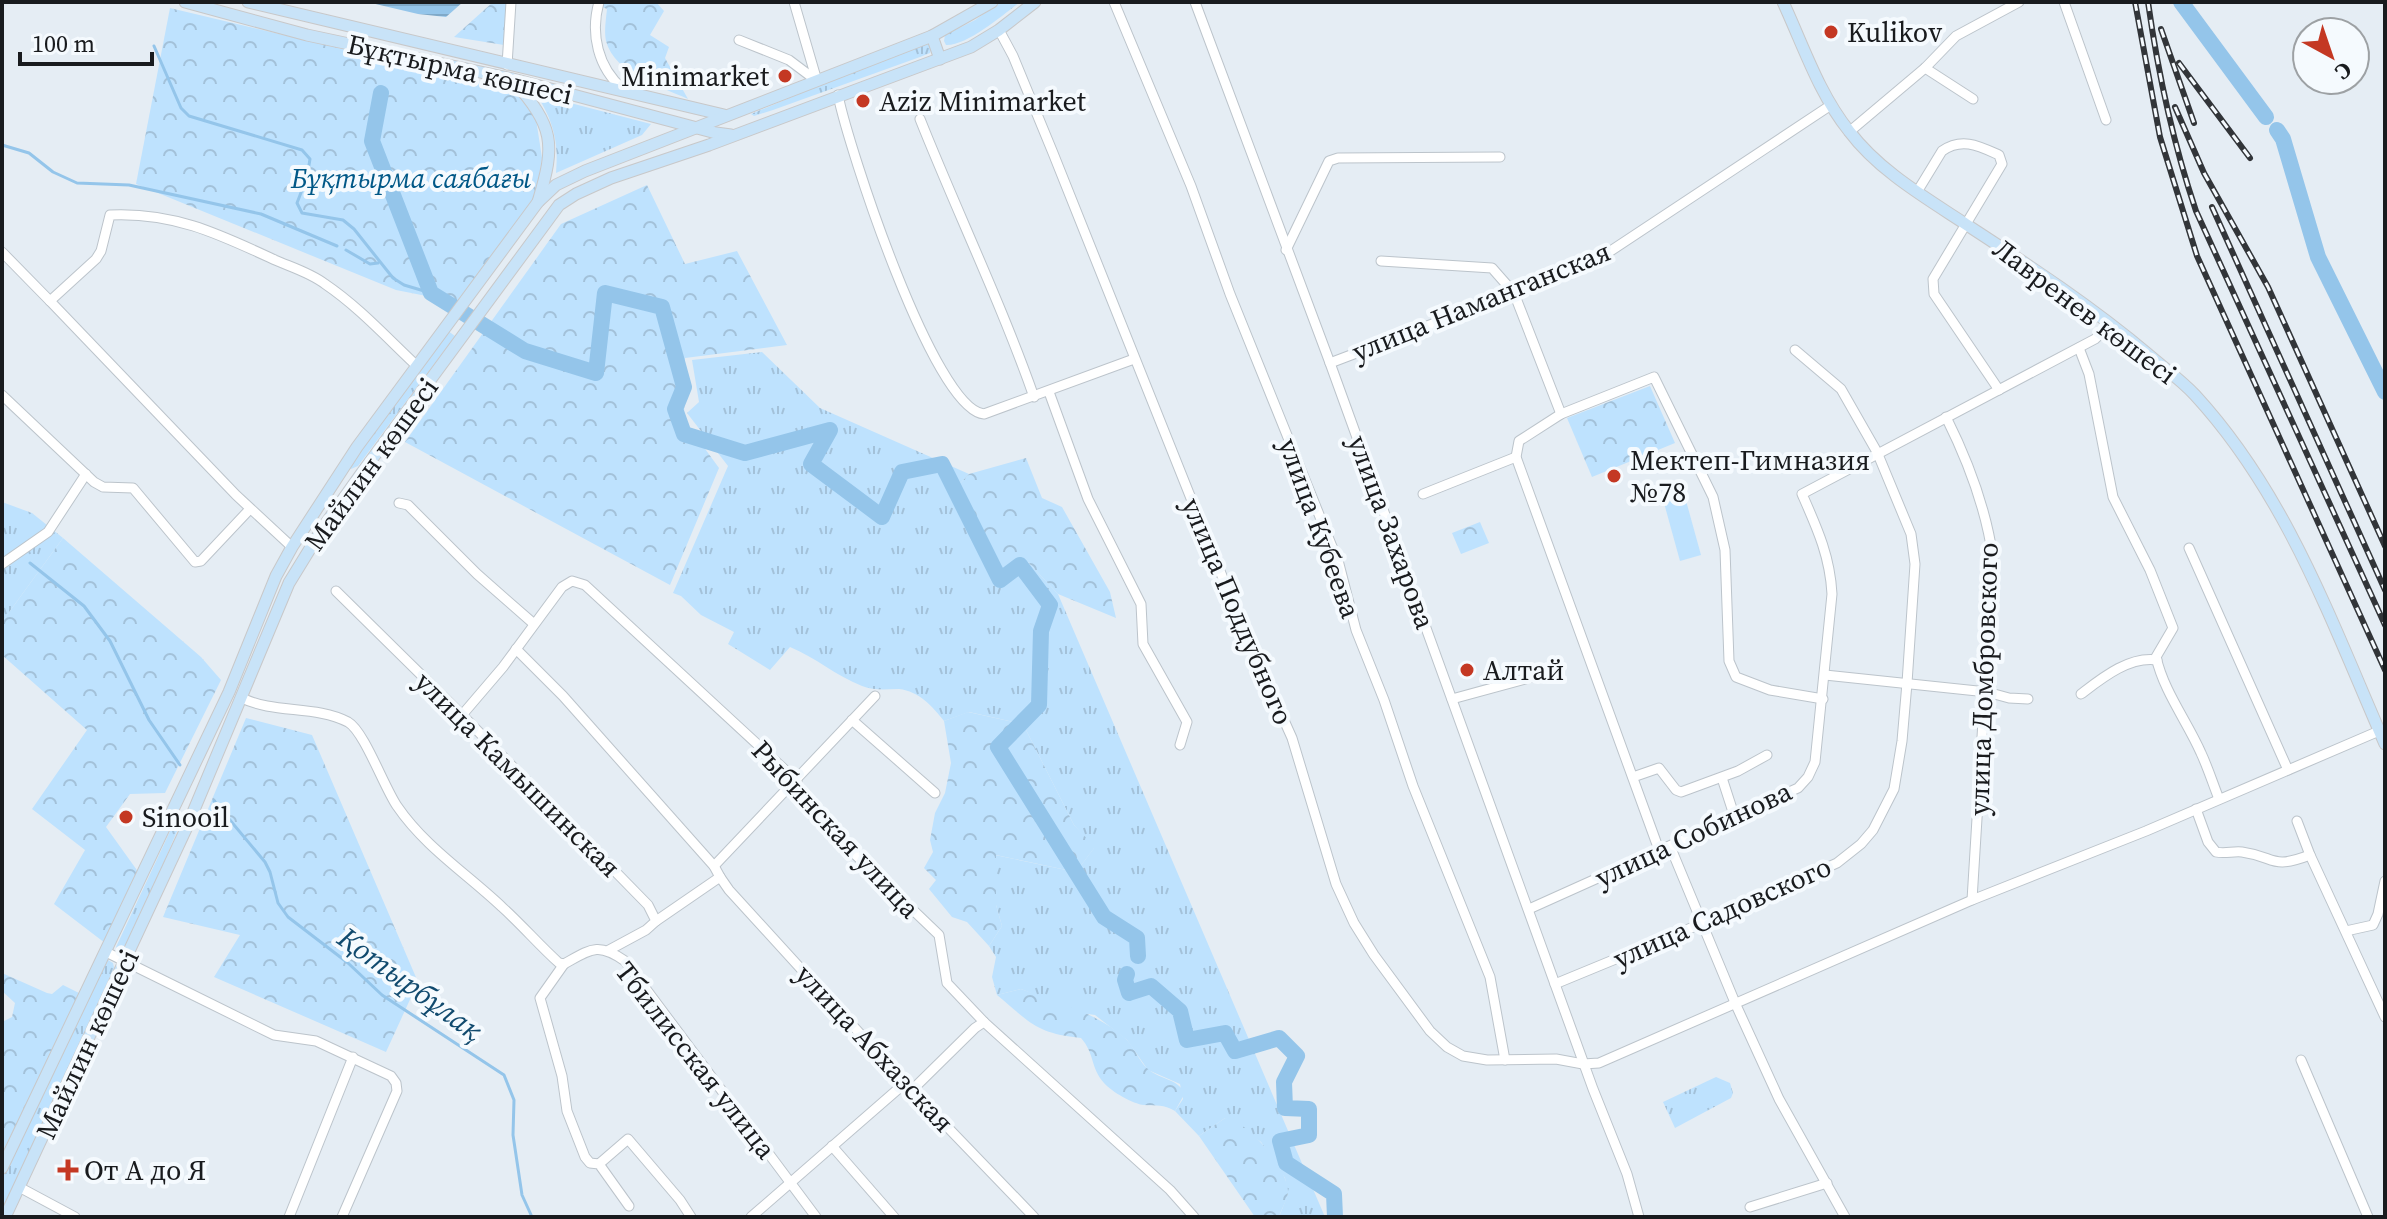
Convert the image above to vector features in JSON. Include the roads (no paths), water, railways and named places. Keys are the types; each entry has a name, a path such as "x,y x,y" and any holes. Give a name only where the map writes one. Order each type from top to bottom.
{"main road":[{"name":"Бұқтырма көшесі","path":"185,2 307,35 513,79 682,128"},
{"name":"Бұқтырма көшесі","path":"248,2 725,115"},
{"name":"Майлин көшесі","path":"2,1168 229,692 276,576 292,547 357,447 538,202 556,185 682,128 696,126 932,36 992,2"},
{"name":"Майлин көшесі","path":"5,1217 127,961 242,698 269,628 299,565 361,474 559,205 611,178 971,47 1035,2"},
{"name":"Лавренев көшесі","path":"1783,2 1831,105 1849,132 1917,192 2111,324 2193,393 2229,435 2269,491 2292,533 2385,744"},
{"path":"932,36 940,59"},
{"path":"513,79 532,102 547,130 550,158 538,202"},
{"path":"669,158 682,128 673,104"},
{"path":"696,126 725,135 735,134"},
{"path":"164,824 178,820 186,829"}],"street":[{"path":"507,65 511,2"},
{"path":"599,2 596,14 600,58 611,79 623,89"},
{"path":"794,2 817,81"},
{"name":"улица Кубеева","path":"1114,2 1191,186 1230,294 1339,564 1356,630 1413,786 1490,977 1505,1060"},
{"name":"улица Захарова","path":"1195,2 1330,363 1583,1064 1627,1174 1639,1217"},
{"path":"1849,132 1925,68 1956,36 2019,2"},
{"path":"2064,2 2106,120"},
{"name":"улица Поддубного","path":"999,30 1010,48 1042,125 1244,631 1292,738 1336,884 1354,923 1374,955 1438,1039 1463,1056 1505,1060 1556,1059 1583,1064"},
{"path":"739,40 789,60 817,81"},
{"path":"1925,68 1973,99"},
{"path":"838,95 865,192 934,360 977,414 1049,392 1134,359"},
{"name":"улица Наманганская","path":"1330,363 1514,293 1606,254 1831,105"},
{"path":"920,119 953,204 1013,336 1034,397"},
{"path":"1917,192 1942,151 1948,147 1967,143 1999,155 2002,164 1933,279 1934,294 1999,390"},
{"path":"1286,250 1329,161 1338,158 1500,157"},
{"path":"50,301 96,259 110,215 158,216 189,223 223,236 322,281 360,311 417,366"},
{"path":"2,252 7,265 50,301 250,509 292,547"},
{"path":"1381,261 1488,266 1496,271 1514,293 1561,414"},
{"path":"1877,452 2079,348 2111,324"},
{"path":"2079,348 2089,374 2113,497 2150,570 2173,628 2157,660 2219,799"},
{"name":"улица Садовского","path":"1555,984 1837,863 1873,830 1894,789 1902,741 1915,564 1911,534 1877,452 1841,389 1795,350"},
{"path":"1659,850 1516,457 1519,441 1561,414 1654,377 1713,497 1725,550 1729,661 1736,677 1770,690 1823,699"},
{"path":"1049,392 1088,499 1141,604 1143,644 1187,722 1180,745"},
{"path":"2,395 103,487 133,488 195,562 201,561 250,509"},
{"name":"улица Домбровского","path":"1946,417 1968,462 1989,527 1993,558 1972,900"},
{"name":"улица Собинова","path":"1529,909 1735,818 1798,788 1808,777 1815,762 1832,594 1831,571 1824,543 1802,494 1877,452"},
{"path":"1423,494 1516,457"},
{"path":"2,564 48,532 86,474"},
{"path":"399,503 415,511 477,574 534,624"},
{"path":"2189,548 2288,770"},
{"name":"Рыбинская улица","path":"462,715 562,587 572,581 585,585 797,781 795,789 799,797 939,935 947,983 984,1022 1170,1190 1194,1217"},
{"name":"улица Камышинская","path":"336,591 638,895 656,921"},
{"name":"улица Абхазская","path":"516,649 563,696 714,866 729,890 908,1087 1034,1217"},
{"path":"2081,694 2108,674 2145,658 2157,660"},
{"path":"1825,675 2028,699"},
{"path":"1452,699 1529,678"},
{"path":"714,866 875,696"},
{"path":"242,698 255,705 292,709 350,723 360,733 395,804 408,821 433,849 503,908 559,963 564,964 540,998 541,1009 562,1076 567,1111 585,1157 590,1163 599,1164 628,1139 691,1217"},
{"path":"852,720 935,793"},
{"path":"1583,1064 1592,1065 1611,1059 1972,900 2379,731"},
{"path":"1633,777 1659,768 1681,792 1722,778 1767,755"},
{"path":"1722,778 1735,818"},
{"path":"2196,809 2208,842 2216,852 2240,852 2288,864 2310,855"},
{"path":"2297,821 2385,1017"},
{"path":"1670,846 1736,1005 1790,1122 1845,1217"},
{"path":"609,950 646,930 720,877"},
{"path":"2346,931 2373,925 2382,914 2385,881"},
{"name":"Тбилисская улица","path":"564,964 589,950 609,950 625,961 816,1217"},
{"path":"106,952 274,1035 316,1041 391,1076 397,1091 342,1217"},
{"path":"2373,986 2385,984"},
{"path":"751,1217 791,1184 798,1174 984,1022"},
{"path":"289,1217 353,1057"},
{"path":"2301,1060 2368,1217"},
{"path":"832,1146 894,1217"},
{"path":"599,1164 629,1206"},
{"path":"1750,1207 1827,1183"},
{"path":"19,1187 75,1217"}],"waterway":[{"path":"2181,2 2266,117"},
{"path":"154,46 181,108 189,116 302,150 310,159 297,203 302,213 343,220 354,229 393,278 404,285 431,293"},
{"path":"381,93 372,141 431,293 525,351 596,373 605,293 662,307 684,387 675,409 684,434 745,453 830,430 811,464 882,517 902,472 942,464 1000,580 1020,565 1050,605 1041,631 1039,705 998,747 1104,917 1137,938 1138,956"},
{"path":"2277,130 2283,139 2318,257 2385,392"},
{"path":"2,145 29,153 53,172 77,183 129,185 261,214 337,246"},
{"path":"346,250 370,264 378,263"},
{"name":"Қотырбұлақ","path":"30,563 84,606 110,641 149,720 180,765"},
{"name":"Қотырбұлақ","path":"214,801 265,862 278,903 288,917 348,963 382,995 504,1075 514,1100 513,1135 522,1195 532,1217"},
{"path":"1127,974 1125,980 1129,993 1151,986 1180,1011 1187,1040 1225,1033 1235,1051 1279,1038 1297,1056 1284,1082 1285,1108 1309,1109 1309,1135 1280,1141 1286,1163 1334,1194 1335,1217"}],"railway":[{"path":"2135,2 2160,137 2197,256 2385,670"},
{"path":"2148,2 2167,108 2196,211 2385,625"},
{"path":"2161,29 2194,123"},
{"path":"2179,63 2250,158"},
{"path":"2175,107 2204,173 2268,287 2385,546"},
{"path":"2212,207 2385,590"}],"place":[{"name":"Kulikov","path":"1831,32"},
{"name":"Minimarket","path":"785,76"},
{"name":"Aziz Minimarket","path":"863,101"},
{"name":"Мектеп-Гимназия №78","path":"1614,476"},
{"name":"Алтай","path":"1467,670"},
{"name":"Sinooil","path":"126,817"},
{"name":"От А до Я","path":"68,1170"}],"park label":[{"name":"Бұқтырма саябағы","path":"411,178"}]}
